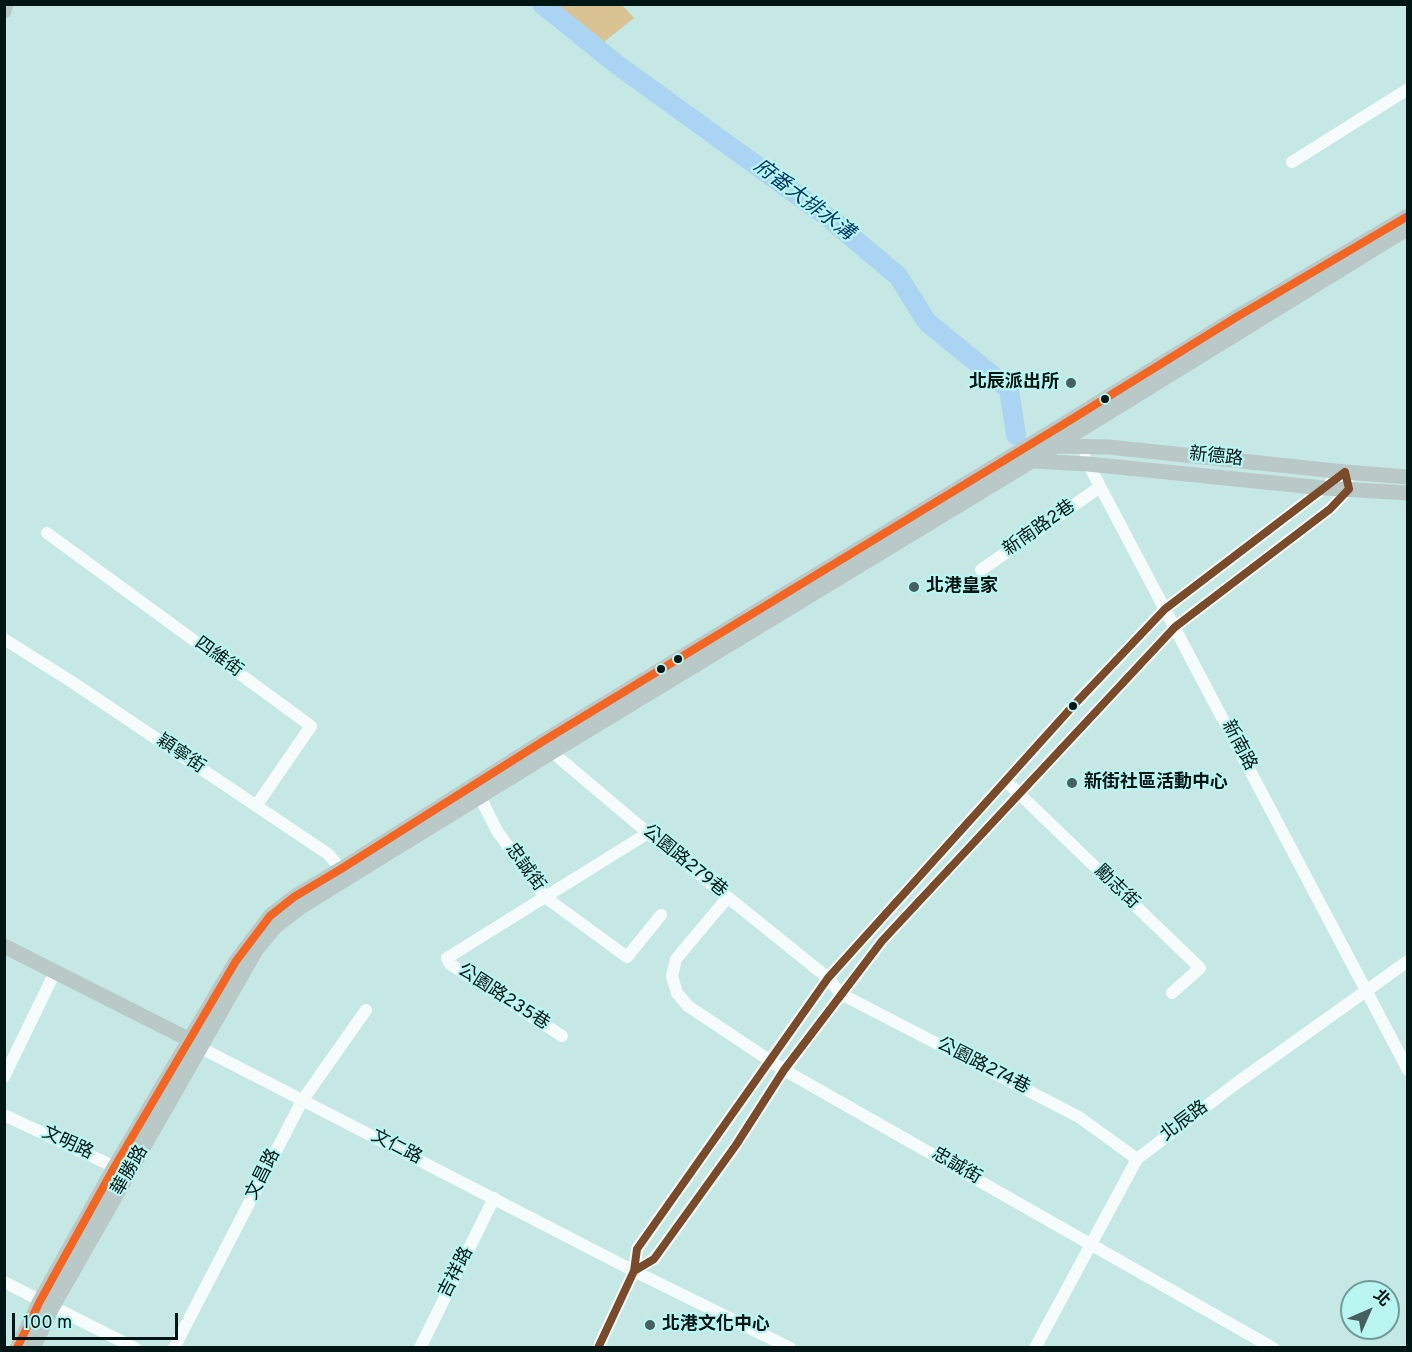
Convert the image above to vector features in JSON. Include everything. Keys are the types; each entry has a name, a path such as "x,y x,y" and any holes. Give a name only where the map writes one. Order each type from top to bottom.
{"main road":[{"path":"4,11 6,4"},
{"path":"1029,454 1058,445 1235,318 1407,216"},
{"path":"1029,454 1072,435 1407,228"},
{"name":"新德路","path":"1072,435 1109,447 1407,477"},
{"name":"新德路","path":"1029,454 1088,464 1324,488 1407,493"},
{"name":"華勝路","path":"33,1347 47,1304 115,1166 256,950 276,926 344,874 548,746 1029,454"},
{"name":"華勝路","path":"344,874 480,797 548,746"},
{"name":"文仁路","path":"4,946 195,1044"},
{"name":"華勝路","path":"16,1347 47,1304 129,1174 195,1044"}],"street":[{"path":"1292,162 1407,90"},
{"name":"新南路","path":"1072,435 1407,1070"},
{"path":"598,1347 634,1271 637,1249 828,978 1072,707 1165,609 1345,472 1349,489 1330,508 1175,627 882,941 784,1070 736,1145 654,1259 634,1271"},
{"name":"新南路2巷","path":"981,570 1100,487"},
{"name":"四維街","path":"47,533 311,726 256,806"},
{"name":"穎寧街","path":"4,639 328,854 344,874"},
{"name":"公園路279巷","path":"548,746 648,833 828,978"},
{"name":"勵志街","path":"1006,781 1200,968 1172,993"},
{"name":"忠誠街","path":"480,797 497,831 545,897 627,957 661,915"},
{"path":"545,897 648,833"},
{"name":"公園路235巷","path":"545,897 447,958 450,964 562,1036"},
{"name":"忠誠街","path":"728,897 676,959 672,976 676,993 688,1006 784,1070 1273,1347"},
{"name":"北辰路","path":"1035,1347 1137,1159 1234,1085 1407,961"},
{"path":"4,1077 55,972"},
{"name":"公園路274巷","path":"828,978 841,994 1080,1117 1137,1159"},
{"name":"文昌路","path":"174,1347 302,1101 366,1010"},
{"name":"文仁路","path":"195,1044 634,1271 790,1347"},
{"name":"文明路","path":"4,1115 129,1174"},
{"name":"吉祥路","path":"420,1347 494,1198"},
{"path":"4,1282 135,1347"}],"shaded area":[{"path":"549,5 622,5 634,18 604,42"}],"waterway":[{"name":"府番大排水溝","path":"542,4 615,63 829,218 898,276 927,322 1009,389 1016,435"}],"transit line":[{"path":"17,1348 40,1301 115,1166 236,961 270,916 294,897 545,740 1235,318 1408,216"},
{"path":"598,1348 634,1271 637,1249 828,978 1072,707 1165,609 1345,472 1349,489 1330,509 1175,627 882,941 784,1070 736,1145 654,1259 634,1271"}],"place":[{"name":"北辰派出所","path":"1071,383"},
{"name":"北港皇家","path":"914,587"},
{"name":"新街社區活動中心","path":"1072,783"},
{"name":"北港文化中心","path":"650,1325"}]}
